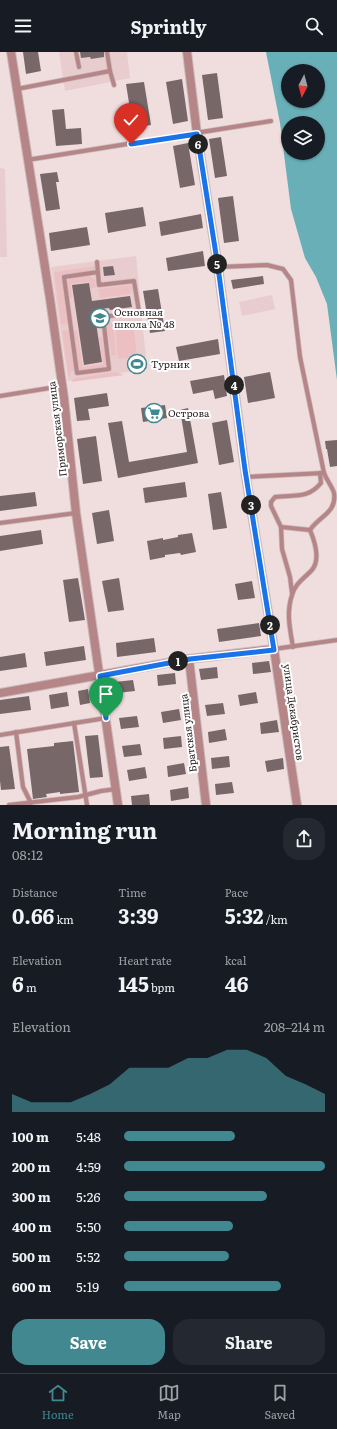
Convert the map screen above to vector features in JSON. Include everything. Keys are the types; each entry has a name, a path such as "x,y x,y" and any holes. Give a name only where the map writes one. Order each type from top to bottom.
{"street":[{"name":"Приморская улица","path":"11,52 50,299 62,386 76,513 118,805"},
{"name":"улица Декабристов","path":"187,52 197,134 218,267 246,477 297,805"},
{"path":"0,693 190,659 274,650"},
{"name":"Братская улица","path":"190,659 206,805"}],"lane":[{"path":"76,52 79,68"},
{"path":"107,52 114,85"},
{"path":"17,89 110,71"},
{"path":"27,160 271,121"},
{"path":"97,262 98,272 99,285 134,281 139,312 103,318 109,369 77,373 64,278 98,272"},
{"path":"218,267 267,265 283,270 291,280 300,357 322,473 334,494 335,505 333,511 318,521 310,530"},
{"path":"0,396 62,386"},
{"path":"246,477 322,473"},
{"path":"292,594 290,577 282,549 281,527 271,506 271,502 275,497 299,496 315,489 320,482 322,473"},
{"path":"0,524 76,513"},
{"path":"281,527 310,530"},
{"path":"293,647 288,610 292,594 297,585 312,570 315,564 314,542 310,530"},
{"path":"274,650 337,640"},
{"path":"0,735 106,718"},
{"path":"74,723 87,805"},
{"path":"16,732 23,787 31,802"},
{"path":"9,805 85,795 116,789"}],"shaded area":[{"path":"59,52 127,52 130,78 65,91"},
{"path":"0,168 5,169 7,257 0,257"},
{"name":"Основная школа № 48","path":"136,256 147,369 68,381 51,267"},
{"path":"95,266 95,270 61,276 68,324 61,325 54,272"},
{"path":"90,276 95,280 96,287 91,289 89,282 71,284 72,297 68,299 66,286 67,281 71,278"},
{"path":"130,285 133,288 130,294 100,298 98,289"},
{"path":"272,295 275,309 242,316 239,302"},
{"path":"133,321 137,357 118,359 115,324"},
{"path":"106,323 113,323 116,355 112,356"},
{"path":"68,330 74,371 71,371 69,379 62,331"},
{"path":"77,330 83,367 103,364 99,337 102,337 106,365 103,368 81,371 78,369 75,345 77,344 73,338 73,331"},
{"path":"116,372 124,375 71,382 75,378"}],"water":[{"path":"266,52 337,52 337,380 327,304 316,277 305,258 291,209 285,160 325,160 325,116 281,116 281,131"}],"building":[{"path":"23,52 38,52 41,71 26,74"},
{"path":"80,52 104,52 104,57 91,59 90,57 81,58"},
{"path":"217,73 223,118 208,120 202,75"},
{"path":"182,79 188,121 173,124 166,82"},
{"path":"144,82 151,125 133,128 126,84"},
{"path":"64,109 66,129 81,128 82,144 56,146 52,110"},
{"path":"221,137 227,176 215,178 209,139"},
{"path":"188,143 195,185 180,188 173,146"},
{"path":"57,172 59,182 56,182 60,209 46,211 40,174"},
{"path":"233,196 239,241 224,243 218,198"},
{"path":"143,207 146,226 108,233 105,213"},
{"path":"201,214 203,228 161,236 159,222"},
{"path":"87,227 90,245 51,251 49,233"},
{"path":"203,251 205,266 168,271 166,258"},
{"path":"113,266 115,275 104,276 103,267"},
{"path":"263,276 264,284 233,289 231,280"},
{"path":"89,283 92,301 130,296 132,307 110,310 109,308 94,310 102,362 84,365 72,285"},
{"path":"158,289 165,331 150,333 143,291"},
{"path":"218,339 220,354 179,361 176,347"},
{"path":"270,372 275,398 248,403 244,377"},
{"path":"224,375 227,396 215,399 213,390 193,394 190,381"},
{"path":"107,393 109,406 88,409 90,420 77,421 74,398"},
{"name":"Острова","path":"165,405 167,418 143,422 141,408"},
{"path":"188,408 198,463 118,478 108,423 122,421 129,462 187,452 180,410"},
{"path":"227,420 234,462 219,465 212,423"},
{"path":"96,436 102,481 83,484 77,439"},
{"path":"337,440 337,466 330,467 325,441"},
{"path":"185,482 187,497 145,503 143,488"},
{"path":"35,492 37,506 0,511 0,496"},
{"path":"221,492 227,528 213,530 208,494"},
{"path":"109,510 114,541 97,544 92,513"},
{"path":"41,530 43,544 0,551 0,536"},
{"path":"192,533 196,552 181,555 180,553 165,555 165,557 150,560 147,541 163,538 163,540 178,537 178,535"},
{"path":"78,578 85,620 69,622 63,580"},
{"path":"119,578 124,610 108,612 102,581"},
{"path":"252,581 255,598 238,600 235,584"},
{"path":"259,623 261,636 219,642 217,629"},
{"path":"154,638 156,652 117,657 116,643"},
{"path":"84,646 86,660 46,666 44,652"},
{"path":"25,653 27,667 0,671 0,657"},
{"path":"269,661 271,672 253,674 252,663"},
{"path":"217,667 218,678 201,680 199,669"},
{"path":"175,673 176,684 158,686 157,675"},
{"path":"133,680 135,691 117,693 115,682"},
{"path":"88,689 90,703 80,705 78,691"},
{"path":"67,692 69,706 51,709 49,695"},
{"path":"256,692 258,703 240,706 238,695"},
{"path":"29,696 31,710 0,714 0,700"},
{"path":"223,703 225,714 207,716 205,705"},
{"path":"179,709 181,720 163,723 161,712"},
{"path":"137,716 139,727 121,729 119,718"},
{"path":"277,720 279,732 261,734 260,723"},
{"path":"225,729 227,740 209,743 208,732"},
{"path":"98,735 103,777 90,778 85,736"},
{"path":"181,736 182,747 164,749 163,738"},
{"path":"73,741 79,792 46,794 47,797 33,799 27,749 54,746 54,743"},
{"path":"140,744 142,755 124,757 122,746"},
{"path":"9,746 15,789 1,790 0,747"},
{"path":"229,756 230,767 212,769 211,758"},
{"path":"283,758 284,769 267,772 265,761"},
{"path":"184,763 186,774 168,777 167,766"},
{"path":"145,767 147,778 129,781 127,770"},
{"path":"232,782 234,793 216,795 215,784"},
{"path":"188,787 189,798 171,801 170,790"},
{"path":"149,794 150,805 132,805 131,796"}],"place":[{"name":"Основная школа № 48","path":"100,318"},
{"name":"Турник","path":"137,364"},
{"name":"Острова","path":"154,413"}],"route":[{"path":"106,718 100,676 190,659 274,650 245,470 218,267 197,134 131,144"}]}
